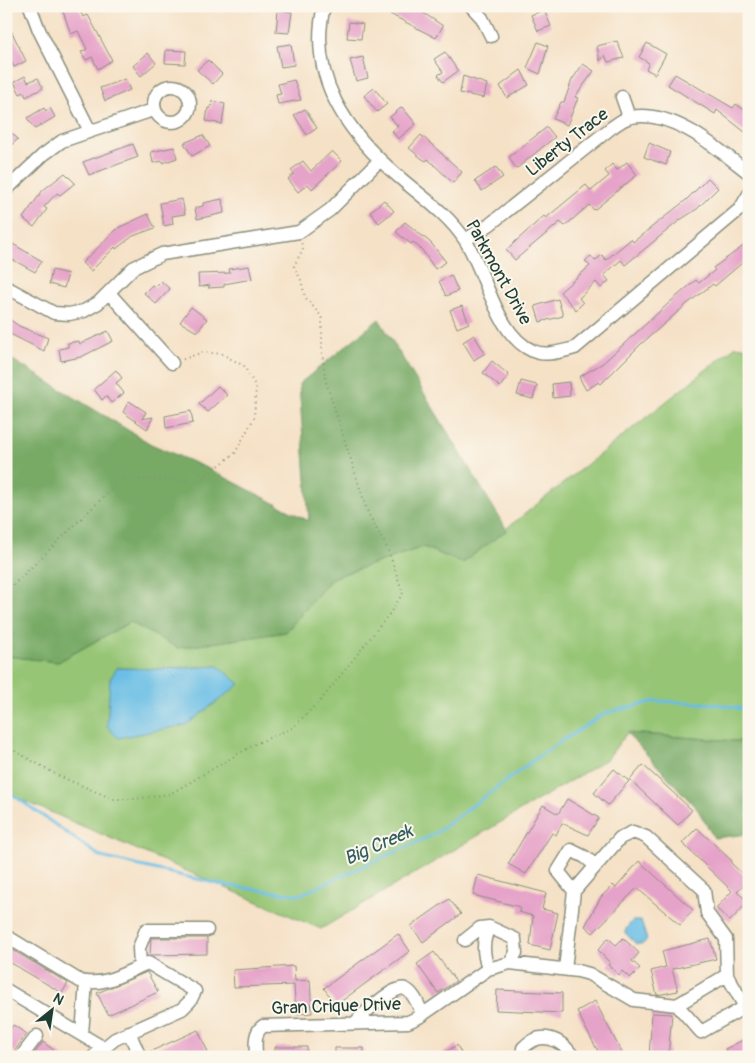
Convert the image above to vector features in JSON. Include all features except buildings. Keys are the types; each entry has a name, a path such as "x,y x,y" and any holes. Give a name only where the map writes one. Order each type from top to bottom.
{"street":[{"path":"30,6 39,30 90,131"},
{"name":"Parkmont Drive","path":"324,6 320,25 320,47 327,84 335,104 344,118 380,160 435,206 465,240 510,333 534,352 553,353 575,348 740,209 749,194"},
{"path":"471,6 482,18 491,36"},
{"path":"622,97 630,117"},
{"path":"6,190 43,155 62,142 153,110"},
{"name":"Liberty Trace","path":"465,240 489,225 611,128 630,117 649,116 672,121 721,151 749,173"},
{"path":"6,286 54,313 69,314 84,311 98,304 134,268 162,254 299,232 330,210 380,160"},
{"path":"109,293 172,363"},
{"path":"565,969 574,891 625,834 633,832 646,837 704,890 707,913 726,939 727,975 747,1006 701,1032 677,1006 727,975"},
{"path":"574,891 558,871 571,850 586,857 596,866"},
{"path":"465,940 480,928 489,927 515,939 516,953 510,963"},
{"path":"488,969 483,952 484,938 489,927"},
{"path":"140,966 139,948 146,930 207,930"},
{"path":"6,936 86,982 94,984 106,982 148,963 194,991 190,1001 182,1009 129,1032 102,1047 93,1057"},
{"name":"Gran Crique Drive","path":"256,1057 256,1035 263,1026 408,1022 423,1015 488,969 510,963 565,969 589,974 634,1000 677,1006"},
{"path":"82,1034 86,982"},
{"path":"355,1024 362,1014 397,988 404,988 410,992 423,1015"},
{"path":"7,992 102,1047"},
{"path":"129,1032 140,1057"},
{"path":"21,1057 36,1036"},
{"path":"522,1056 523,1048 529,1042 549,1038 561,1042 573,1057"}],"path":[{"path":"6,746 58,776 113,800 170,794 256,744 292,728 322,699 390,613 403,593 388,550 368,513 326,382 322,353 322,317 305,297 301,280 294,266 303,249 299,232"},
{"path":"6,592 123,478 198,482 235,454 254,418 256,387 244,366 222,354 203,352 172,363"}],"green space":[{"path":"379,319 507,530 462,563 423,547 332,578 286,632 178,648 130,622 58,662 6,656 6,356 151,444 211,470 309,521 299,384"},
{"path":"736,346 749,348 749,742 627,733 607,759 321,929 6,793 6,656 58,662 130,622 178,648 286,632 332,578 423,547 463,563","holes":["218,666 239,684 117,668 158,669"]},
{"path":"627,733 749,742 749,834 714,838 698,810"}],"water":[{"path":"218,666 240,684 186,725 118,738 107,726 110,679 117,668 158,669"},
{"path":"632,921 641,921 647,940 643,944 636,944 625,933"}],"waterway":[{"name":"Big Creek","path":"6,790 101,857 223,885 299,895 433,835 542,754 605,713 656,701 715,704 749,710"}]}
